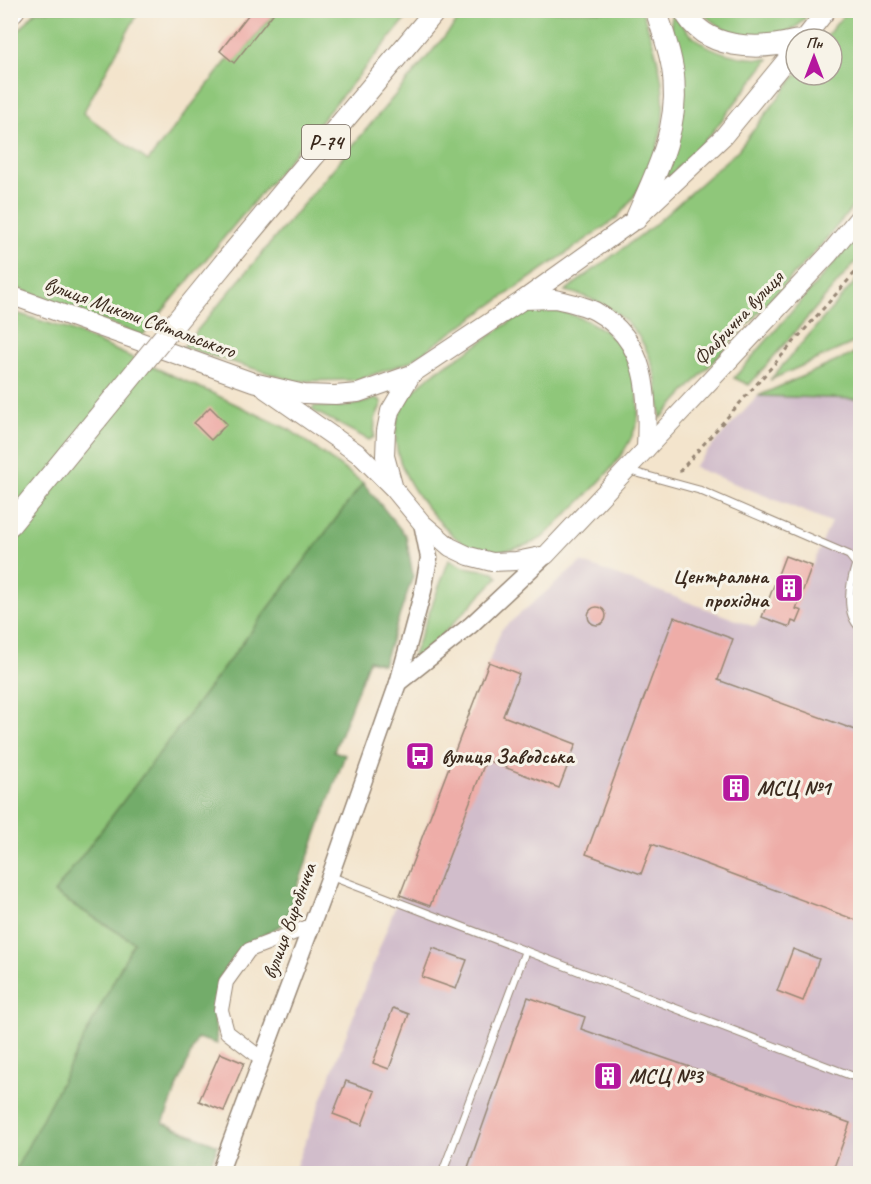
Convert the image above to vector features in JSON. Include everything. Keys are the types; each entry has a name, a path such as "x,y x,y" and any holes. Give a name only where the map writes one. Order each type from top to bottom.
{"main road":[{"path":"10,17 16,10"},
{"path":"636,219 665,154 673,120 675,82 656,10"},
{"path":"684,10 701,30 722,43 755,48 784,43"},
{"path":"814,27 827,10"},
{"name":"Р-74","path":"10,525 429,14"},
{"path":"253,382 304,394 335,395 358,393 412,374 523,300 636,219 723,137 784,63"},
{"name":"Фабрична вулиця","path":"546,555 829,254 861,216"},
{"name":"вулиця Миколи Світальського","path":"10,294 253,382"},
{"path":"523,300 555,299 578,305 594,311 622,331 638,358 646,391 646,449"},
{"path":"394,489 385,456 386,431 390,411 412,374"},
{"path":"253,382 360,455 394,489 422,523 450,547 469,556 492,562 516,561 546,555"}],"street":[{"name":"вулиця Виробнича","path":"219,1173 330,876 398,683 423,591 429,558 422,523"},
{"path":"398,683 471,625 546,555"},
{"path":"262,1059 227,1032 221,1010 226,982 249,950 311,926"}],"lane":[{"path":"627,470 699,490 849,555 856,564 850,590 850,609 855,623 861,628"},
{"path":"330,876 861,1079"},
{"path":"442,1173 525,952"}],"path":[{"path":"670,482 861,267"}],"shaded area":[{"path":"758,396 860,399 860,1173 293,1174 501,630 581,562 755,627 762,617 785,556 812,566 831,522 693,467"}],"green space":[{"path":"36,11 139,11 83,113 148,161 229,58 234,62 276,11 408,11 405,20 142,336 11,286 10,41"},
{"path":"466,11 642,11 657,57 663,100 663,122 651,166 637,193 617,218 409,362 357,380 294,381 183,347"},
{"path":"701,11 810,11 796,27 784,27 784,33 770,36 745,36 710,20"},
{"path":"847,11 860,11 860,198 822,244 661,418 654,371 649,355 632,328 610,309 596,301 565,291 653,226 738,150 787,87 844,87 844,27 834,27"},
{"path":"673,13 693,36 704,44 740,57 769,59 711,134 662,184 674,156 681,122 671,22"},
{"path":"860,233 860,257 749,385 734,378"},
{"path":"860,276 860,340 770,380"},
{"path":"553,310 588,321 608,334 624,352 638,396 638,417 633,434 613,466 599,482 542,538 505,551 476,549 462,543 436,518 407,478 396,446 399,415 413,391 443,367 521,315"},
{"path":"10,311 70,330 290,430 363,483 54,893 134,942 14,1174 10,1173"},
{"path":"860,351 860,399 758,396"},
{"path":"379,399 382,403 375,419 374,437 369,440 312,410 314,406 345,406"},
{"path":"363,483 406,536 413,576 383,664 369,660 334,751 345,755 284,924 244,945 219,979 214,1012 217,1044 197,1038 163,1123 218,1145 207,1173 14,1173 134,942 54,893"},
{"path":"449,560 464,567 494,572 498,577 415,663 411,661"}],"building":[{"path":"252,10 276,10 234,63 220,51"},
{"path":"210,407 227,424 211,440 194,423"},
{"name":"Центральна прохідна","path":"785,556 812,566 796,609 802,611 797,623 792,621 790,627 762,617"},
{"path":"597,607 603,610 606,616 603,622 597,625 591,622 588,616 591,610"},
{"name":"МСЦ №1","path":"674,617 733,639 718,680 861,732 861,922 652,844 641,874 586,854"},
{"path":"489,662 519,674 503,716 576,744 559,788 486,760 430,906 400,895"},
{"path":"433,948 467,960 456,989 422,977"},
{"path":"793,949 819,959 803,1001 777,991"},
{"name":"МСЦ №3","path":"528,997 585,1017 581,1029 850,1123 832,1173 466,1173"},
{"path":"393,1008 409,1014 389,1069 373,1063"},
{"path":"220,1053 244,1063 224,1111 199,1101"},
{"path":"346,1081 375,1091 362,1125 333,1114"}],"place":[{"name":"Центральна прохідна","path":"789,588"},
{"name":"вулиця Заводська","path":"420,756"},
{"name":"МСЦ №1","path":"736,788"},
{"name":"МСЦ №3","path":"608,1076"}]}
